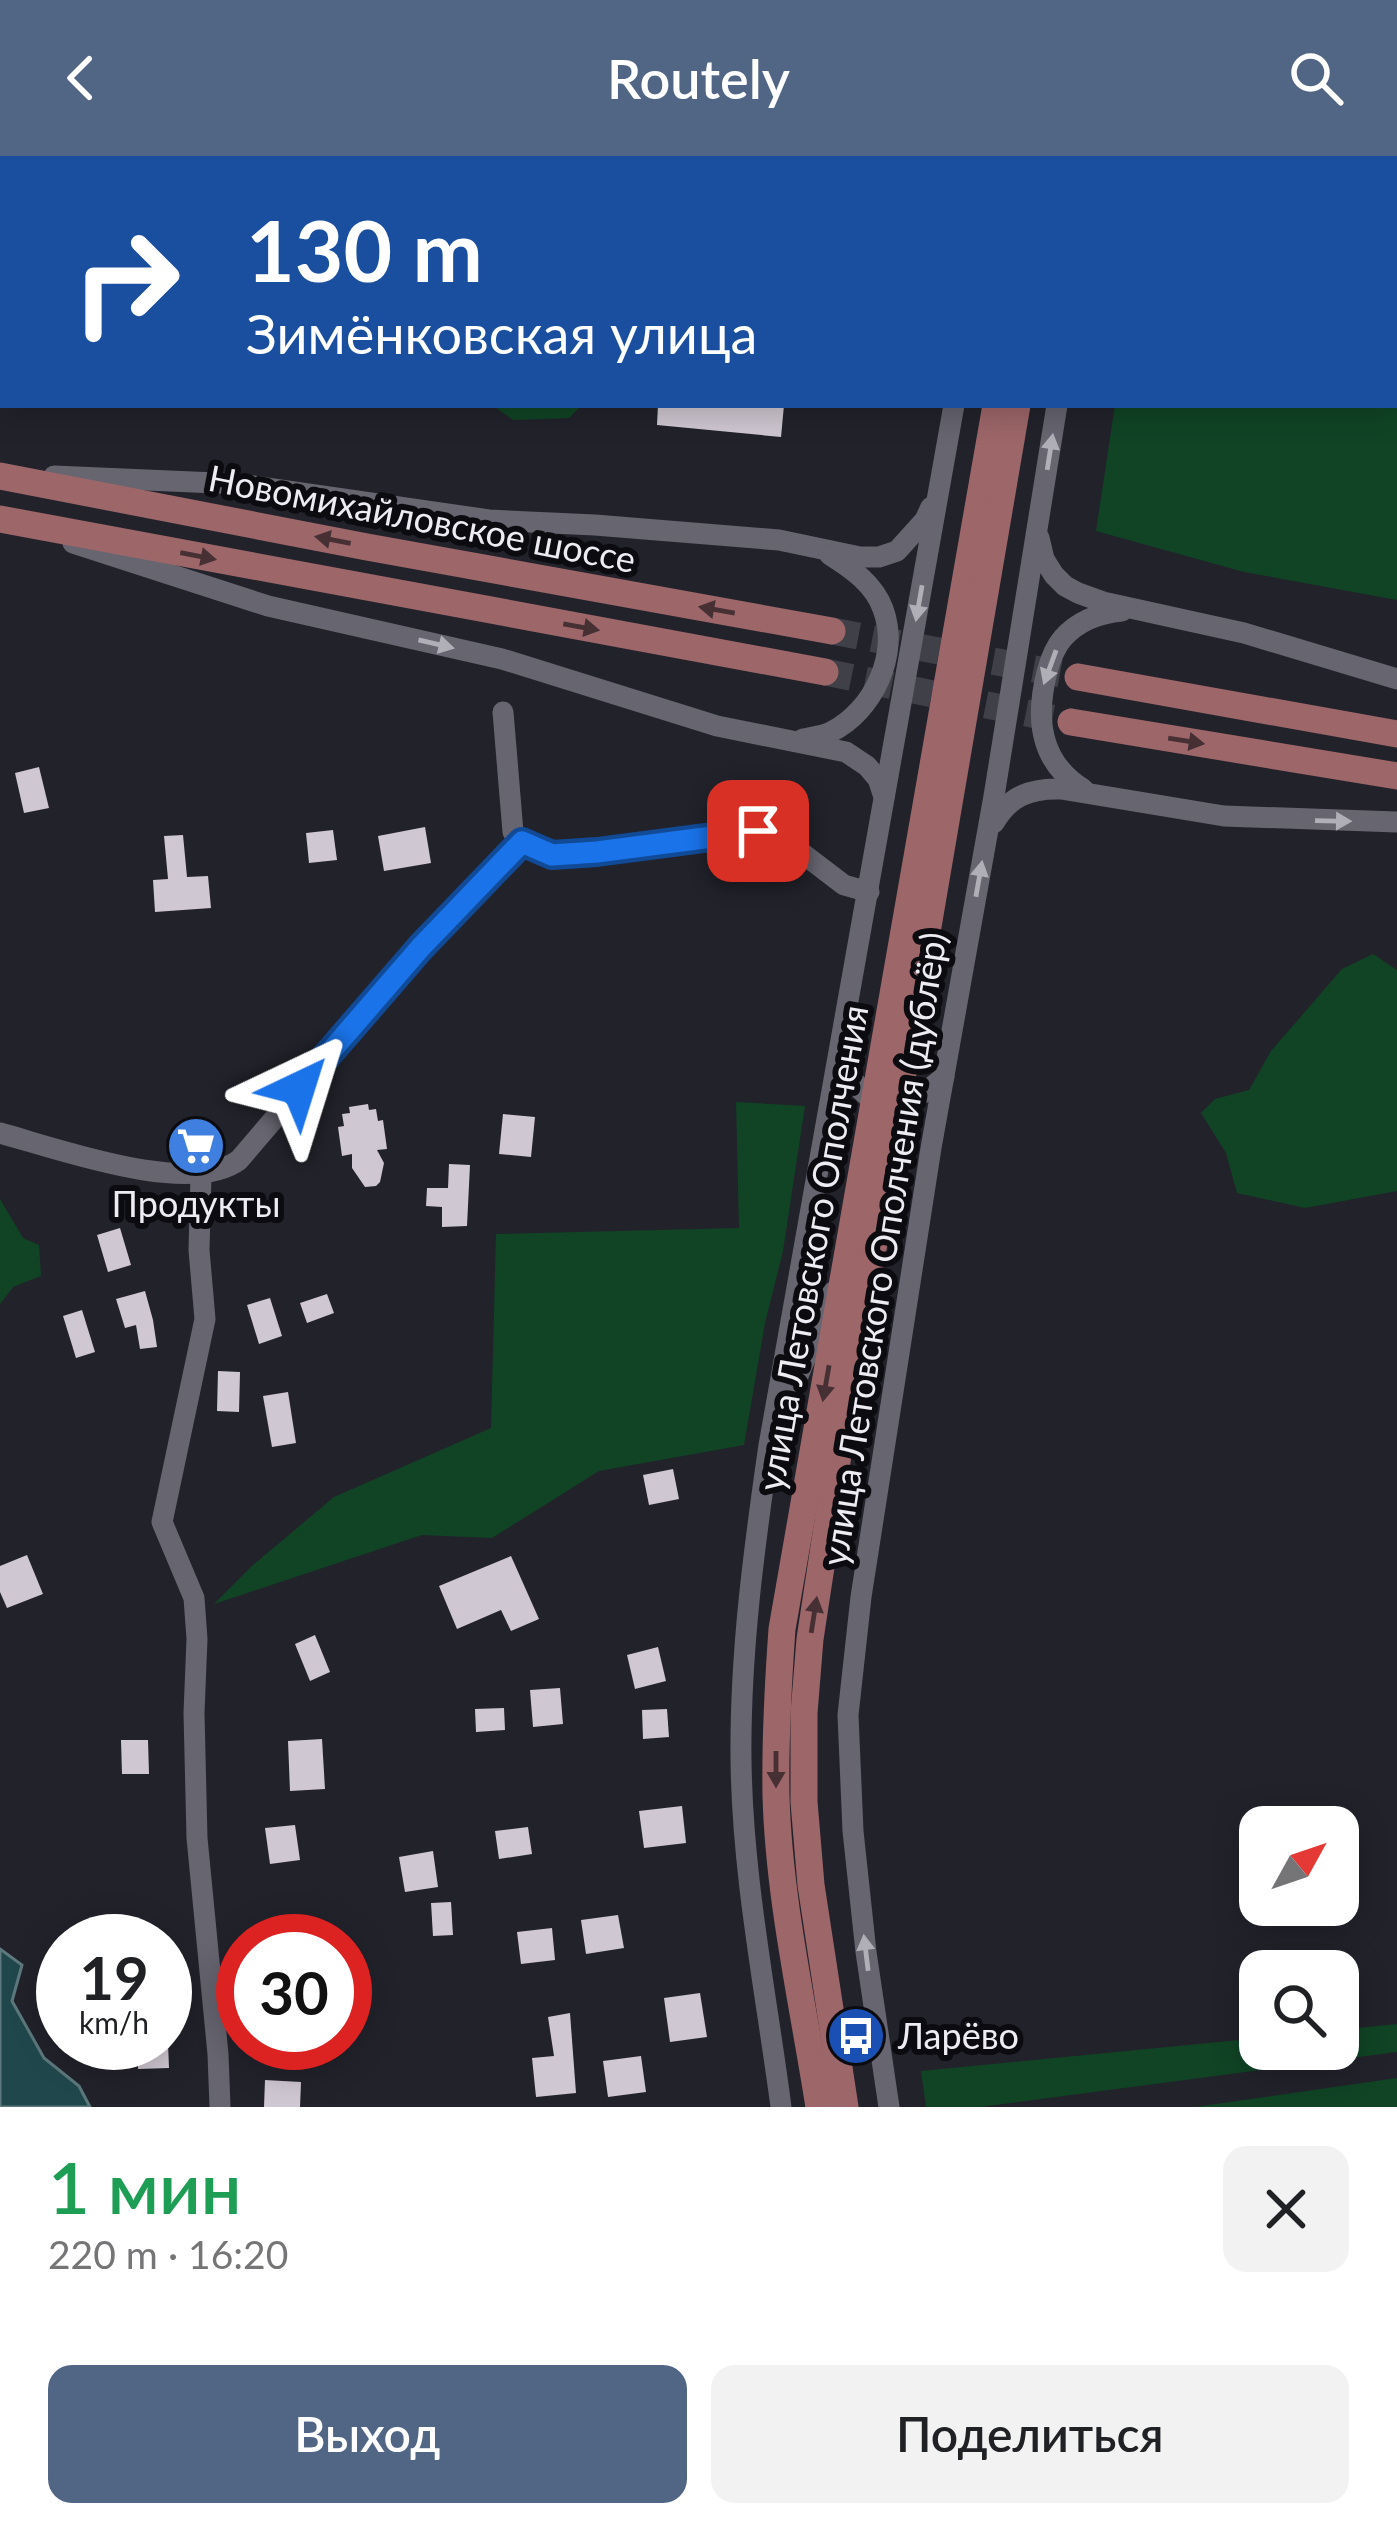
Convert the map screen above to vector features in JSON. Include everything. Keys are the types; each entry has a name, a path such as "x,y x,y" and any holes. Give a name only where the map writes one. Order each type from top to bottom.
{"main road":[{"name":"улица Летовского Ополчения","path":"845,2107 803,1802 810,1639 886,1103 996,408"},
{"name":"улица Летовского Ополчения","path":"819,2107 784,1887 776,1799 782,1629 849,1252 886,1103 1016,408"},
{"name":"Новомихайловское шоссе","path":"0,474 367,547 832,631"},
{"name":"Новомихайловское шоссе","path":"0,520 825,671"},
{"path":"1078,677 1397,734"},
{"path":"1071,722 1397,776"}],"street":[{"name":"улица Летовского Ополчения (дублёр)","path":"781,2107 746,1844 741,1760 748,1587 769,1445 954,408"},
{"name":"улица Летовского Ополчения (дублёр)","path":"889,2107 853,1832 848,1715 861,1597 944,1076 1057,408"},
{"path":"0,474 239,484 489,520 779,540 860,557 880,557 897,550 925,520 940,490"},
{"path":"1039,519 1045,559 1065,586 1103,602 1262,638 1397,679"},
{"path":"0,520 268,606 502,658 717,726 856,757 878,779 884,803"},
{"path":"796,740 828,734 848,721 867,702 886,656 888,631 872,588 822,550"},
{"path":"1093,794 1055,765 1043,744 1042,692 1050,662 1070,632 1105,613 1141,609"},
{"path":"503,712 512,832 522,842 552,855 758,831 781,836 844,885 869,892"},
{"path":"987,834 1009,802 1041,788 1224,817 1397,822"},
{"path":"0,1133 131,1169 201,1174 230,1167 421,947 522,842"},
{"path":"840,1057 854,1086 886,1103 917,1100 944,1076"},
{"path":"201,1174 205,1319 162,1522 194,1591 197,1838 220,2107"},
{"path":"769,1445 849,1252"}],"green space":[{"path":"496,408 579,408 569,418 513,420"},
{"path":"1115,408 1397,408 1397,600 1244,572 1096,531"},
{"path":"1373,954 1397,970 1397,1191 1305,1208 1237,1193 1226,1153 1201,1113 1215,1099 1249,1090 1271,1051 1342,969"},
{"path":"736,1102 805,1106 783,1251 744,1445 599,1471 492,1538 422,1535 214,1604 334,1497 491,1428 496,1234 739,1228"},
{"path":"0,1199 23,1238 39,1245 41,1276 13,1287 0,1304"},
{"path":"1397,2024 1397,2052 1359,2057 1359,2028"},
{"path":"1239,2040 1239,2070 1261,2070 981,2107 926,2107 921,2071"},
{"path":"1397,2078 1397,2107 1195,2107"}],"shaded area":[{"path":"0,1949 22,1965 12,2001 36,2044 36,2070 59,2070 79,2086 90,2107 0,2107"}],"building":[{"path":"658,408 784,408 781,437 657,425"},
{"path":"39,767 49,808 24,813 15,773"},
{"path":"425,827 431,863 384,871 378,836"},
{"path":"333,830 337,860 309,863 306,833"},
{"path":"183,835 187,877 208,876 211,908 155,912 153,880 168,879 164,836"},
{"path":"368,1104 369,1110 376,1109 378,1121 383,1120 387,1149 377,1150 384,1163 380,1182 365,1187 352,1168 352,1154 342,1156 338,1127 344,1126 342,1114 350,1113 349,1107"},
{"path":"503,1114 535,1117 531,1157 499,1154"},
{"name":"Продукты","path":"210,1131 214,1155 181,1158 177,1137"},
{"path":"449,1164 470,1165 467,1226 442,1227 442,1207 426,1206 427,1188 448,1188"},
{"path":"120,1228 131,1265 108,1272 97,1235"},
{"path":"145,1291 157,1347 140,1349 136,1325 125,1328 116,1299"},
{"path":"327,1294 334,1313 307,1323 300,1303"},
{"path":"270,1298 282,1336 259,1344 247,1305"},
{"path":"82,1310 95,1352 76,1358 63,1316"},
{"path":"218,1371 240,1372 239,1412 217,1411"},
{"path":"288,1392 296,1443 272,1447 263,1396"},
{"path":"673,1469 679,1499 649,1505 643,1475"},
{"path":"27,1555 43,1594 7,1608 0,1592 0,1566"},
{"path":"511,1556 539,1619 511,1631 501,1610 457,1629 439,1586"},
{"path":"315,1635 330,1672 310,1681 295,1644"},
{"path":"658,1647 666,1681 635,1689 627,1655"},
{"path":"560,1688 563,1724 533,1727 530,1690"},
{"path":"504,1708 505,1730 476,1732 475,1709"},
{"path":"667,1709 669,1737 643,1739 642,1710"},
{"path":"322,1739 325,1789 290,1791 288,1741"},
{"path":"121,1740 148,1740 149,1774 122,1774"},
{"path":"682,1806 686,1843 644,1848 639,1811"},
{"path":"295,1825 300,1860 270,1864 265,1828"},
{"path":"528,1827 532,1854 499,1859 495,1831"},
{"path":"433,1851 438,1887 405,1892 399,1857"},
{"path":"451,1902 453,1935 433,1936 431,1903"},
{"path":"618,1915 624,1948 586,1954 581,1920"},
{"path":"552,1928 555,1960 521,1964 517,1932"},
{"path":"700,1993 707,2037 670,2042 664,1998"},
{"path":"570,2013 576,2093 536,2097 532,2058 554,2056 548,2017"},
{"path":"641,2056 646,2092 608,2097 603,2061"},
{"path":"265,2080 301,2082 300,2107 264,2107"}],"tunnel":[{"path":"832,631 1078,677"},
{"path":"825,672 1071,722"}],"place":[{"name":"Продукты","path":"196,1146"},
{"name":"Ларёво","path":"856,2036"}],"route":[{"path":"299,1088 421,947 522,842 552,855 758,831"}]}
